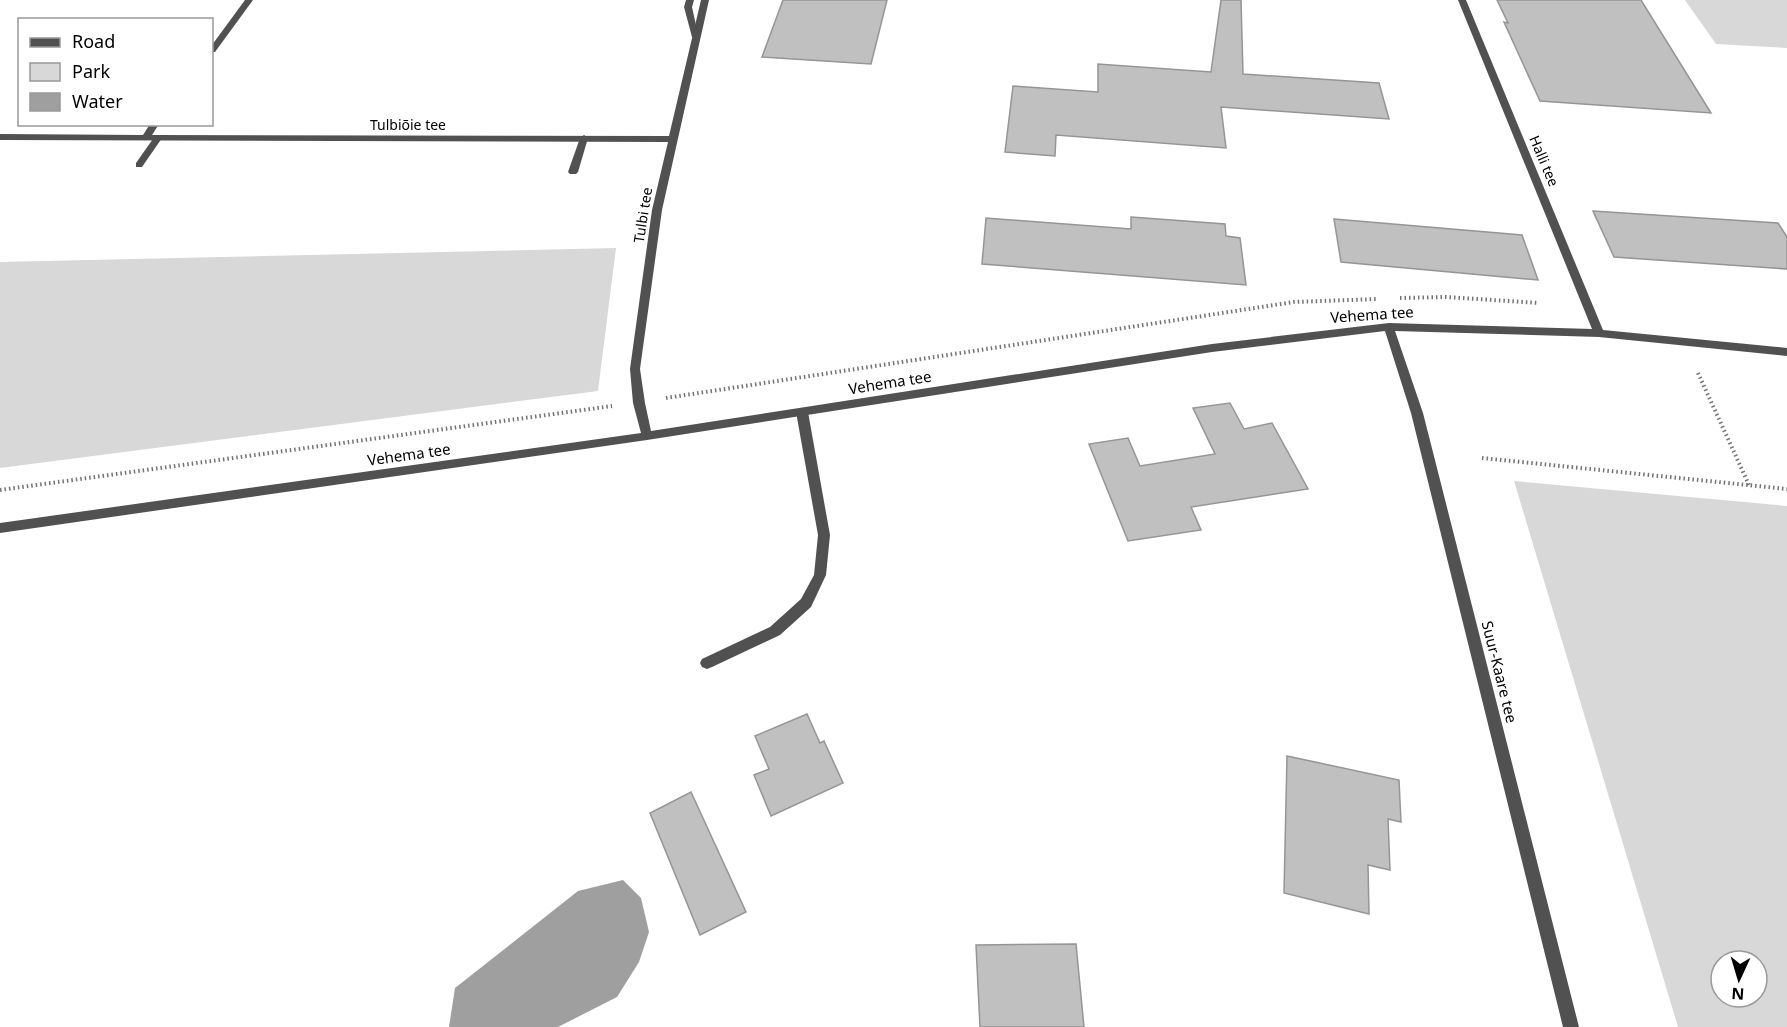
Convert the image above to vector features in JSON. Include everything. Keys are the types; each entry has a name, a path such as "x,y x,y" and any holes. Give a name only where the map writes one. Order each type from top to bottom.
{"street":[{"path":"213,49 249,0"},
{"path":"690,0 688,7 696,37"},
{"name":"Tulbi tee","path":"647,436 639,403 636,369 657,210 671,139 705,0"},
{"name":"Halli tee","path":"1461,0 1599,333"},
{"path":"145,138 154,126"},
{"name":"Tulbiõie tee","path":"0,137 671,139"},
{"path":"139,165 158,138"},
{"path":"573,172 585,138"},
{"name":"Vehema tee","path":"0,528 647,436 1212,348 1389,327 1599,333 1787,354"},
{"name":"Suur-Kaare tee","path":"1389,327 1417,412 1571,1027"},
{"path":"707,663 775,631 806,603 820,575 824,535 802,412"}],"path":[{"path":"1698,373 1749,485"},
{"path":"1482,458 1787,489"}],"green space":[{"path":"1685,0 1787,0 1787,48 1716,44"},
{"path":"616,248 598,391 0,468 0,262"},
{"path":"1514,481 1787,506 1787,1027 1678,1027"}],"water":[{"path":"623,880 641,898 649,932 639,962 617,997 558,1027 449,1027 455,988 578,891"}],"building":[{"path":"783,0 887,0 871,64 762,57"},
{"path":"1221,0 1241,0 1243,74 1379,83 1389,119 1221,107 1226,148 1056,135 1055,156 1005,152 1013,86 1098,92 1098,64 1211,72"},
{"path":"1497,0 1641,0 1711,113 1540,101 1504,22 1508,23"},
{"path":"1593,211 1778,223 1787,237 1787,269 1614,257"},
{"path":"1131,217 1225,224 1226,236 1240,238 1246,285 982,264 986,218 1131,229"},
{"path":"1334,219 1522,235 1538,280 1341,262"},
{"path":"1230,403 1244,429 1272,423 1308,489 1191,507 1201,530 1128,541 1089,444 1128,438 1140,466 1215,454 1193,408"},
{"path":"807,714 820,743 824,741 843,783 771,816 754,775 769,769 755,736"},
{"path":"1287,756 1399,780 1401,822 1388,819 1390,870 1368,865 1369,914 1284,893"},
{"path":"691,792 746,912 700,935 650,813"},
{"path":"1076,944 1084,1027 980,1027 976,945"}]}
